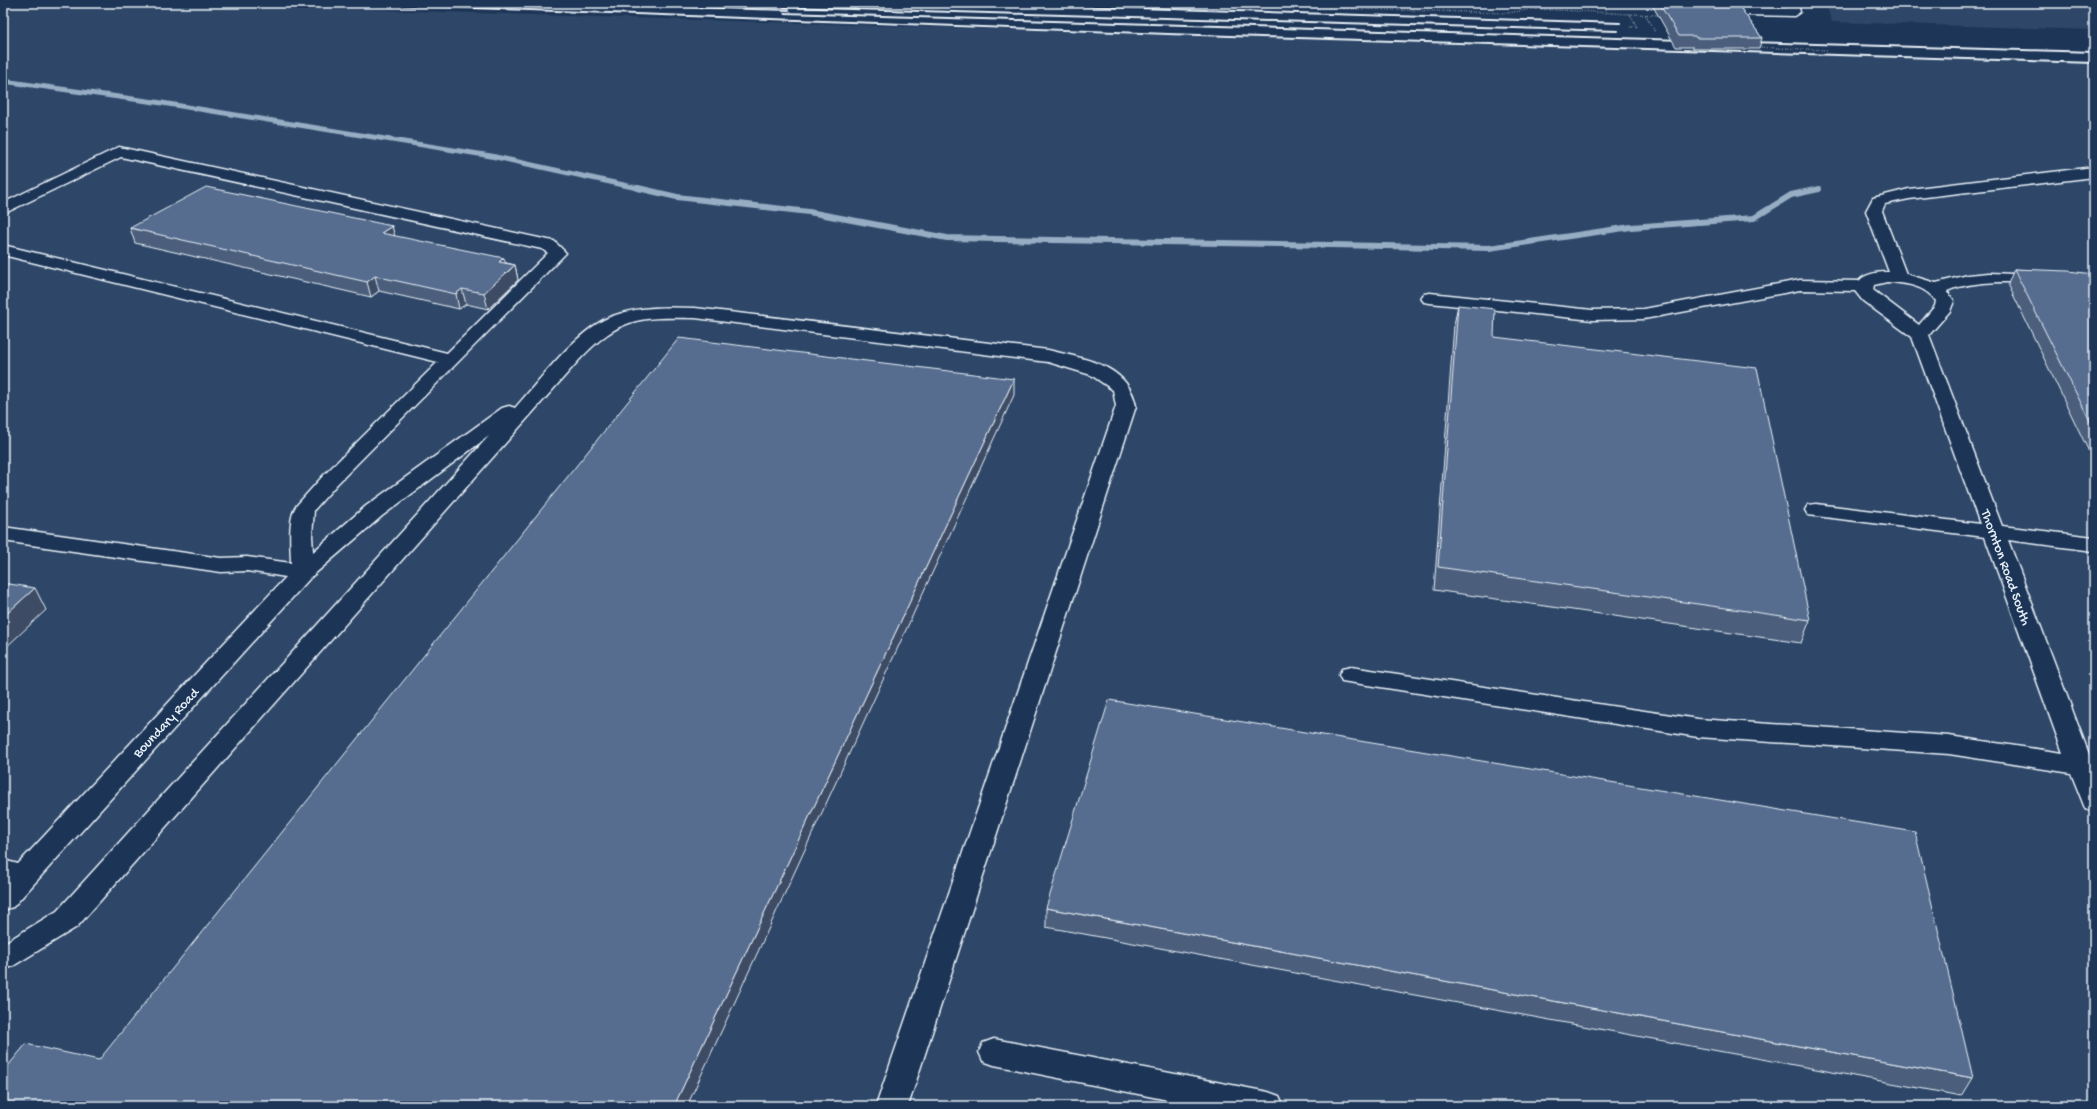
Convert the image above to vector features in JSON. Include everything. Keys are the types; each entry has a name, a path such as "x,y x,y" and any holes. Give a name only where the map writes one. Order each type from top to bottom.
{"street":[{"path":"1738,3 1743,10 1793,8"},
{"path":"3,208 119,152 548,245 558,253 330,480 304,509 301,536 303,572 247,564 221,564 3,534"},
{"path":"1899,278 1874,211 1879,201 1909,194 2094,172"},
{"path":"3,250 451,360"},
{"path":"1876,278 1899,278 1925,284 1935,289 1942,295 1945,301 1944,307 1920,334 1869,297 1864,291 1864,286 1868,281 1876,278"},
{"path":"1935,289 1946,283 1979,278 2094,282"},
{"path":"1430,298 1592,315 1644,314 1800,285 1864,286"},
{"path":"3,958 67,919 548,383 594,333 618,319 653,312 696,313 1048,356 1081,364 1106,376 1121,388 1126,406 892,1106"},
{"name":"Thornton Road South","path":"1920,334 1994,532 2087,766 2094,801"},
{"name":"Boundary Road","path":"3,898 14,873 303,572 374,511 548,383"},
{"path":"1816,510 2094,544"},
{"path":"1351,675 1698,728 1949,745 2087,766"},
{"path":"994,1052 1268,1106"}],"path":[{"path":"1556,3 1559,10"},
{"path":"1602,3 1607,13"},
{"path":"1287,6 1507,13 1534,9 1660,15"},
{"path":"1628,27 1637,27 1630,14"},
{"path":"1645,14 1655,32"},
{"path":"1754,47 1828,50"}],"shaded area":[{"path":"3,3 148,3 2094,63 2094,1106 3,1106"},
{"path":"1825,3 2094,3 2094,30 1832,22"}],"building":[{"path":"1659,3 1737,3 1762,38 1696,38 1695,36 1679,36"},
{"path":"206,187 392,226 381,233 504,258 499,262 515,265 484,293 462,289 456,294 375,276 367,282 130,228"},
{"path":"2014,269 2068,271 2094,274 2094,429"},
{"path":"1458,305 1495,309 1494,337 1757,368 1810,620 1438,567"},
{"path":"679,338 1014,379 674,1106 3,1106 3,1072 26,1044 99,1060"},
{"path":"3,583 35,588 3,617"},
{"path":"1109,700 1915,832 1973,1078 1046,908"}],"waterway":[{"path":"3,81 162,103 491,156 642,189"},
{"path":"638,188 677,197 809,212 947,238 1489,248 1631,227 1754,218 1791,195 1819,189"}],"railway":[{"path":"342,3 1168,34 2094,63"},
{"path":"563,3 789,10"},
{"path":"977,3 1620,23"},
{"path":"784,7 1618,31"},
{"path":"784,13 1683,40"},
{"path":"1749,42 2094,52"}]}
